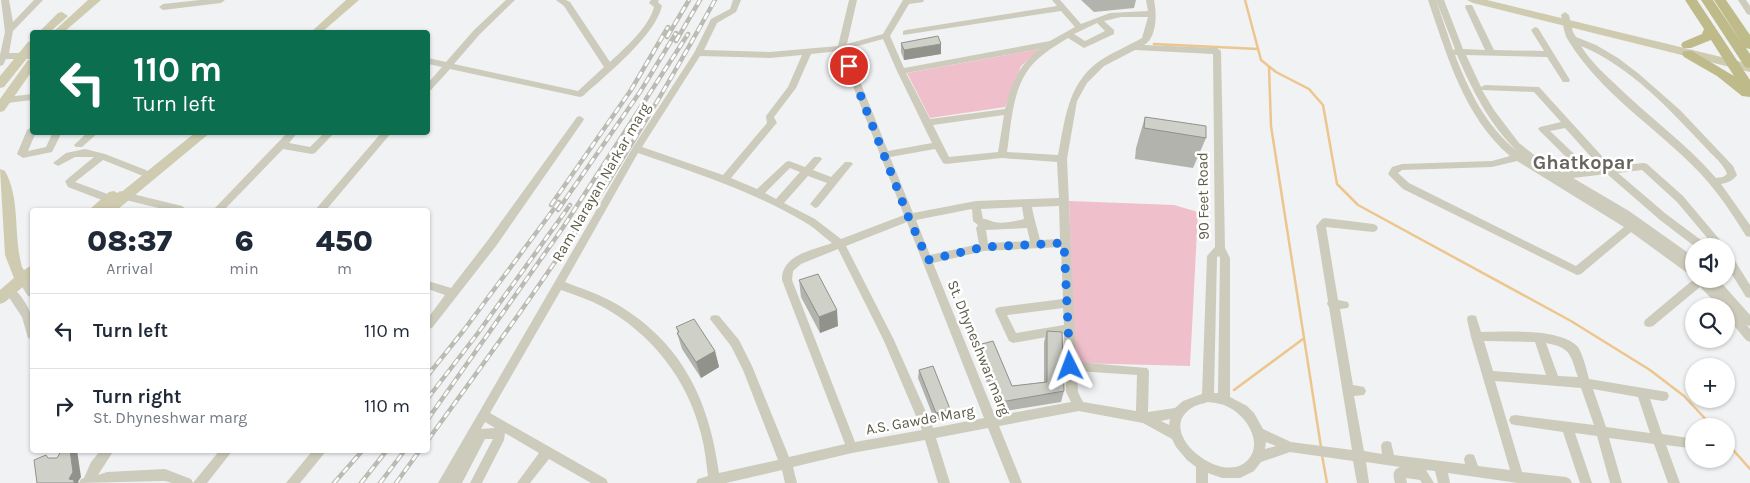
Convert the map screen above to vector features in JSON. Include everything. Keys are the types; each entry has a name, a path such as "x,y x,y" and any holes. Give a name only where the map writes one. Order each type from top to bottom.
{"highway":[{"path":"1691,0 1750,90"},
{"path":"1707,0 1750,64"},
{"path":"1720,0 1750,45"},
{"path":"1731,0 1750,27"},
{"path":"1710,28 1707,38 1688,50 1750,95"}],"main road":[{"path":"46,30 81,0"},
{"path":"60,30 95,0"},
{"path":"318,30 353,0"},
{"path":"329,30 364,0"},
{"path":"1507,0 1565,19 1730,60 1750,68"},
{"path":"1471,3 1565,19"},
{"path":"0,84 29,58"},
{"path":"3,104 29,58"},
{"path":"1730,60 1750,60"},
{"path":"115,200 143,172 188,135"},
{"path":"100,208 115,200 201,135"},
{"path":"0,174 8,254 23,274"},
{"path":"2,287 23,274 30,263"}],"street":[{"path":"5,0 11,29"},
{"path":"29,58 2,60 11,29 39,0"},
{"path":"162,7 220,0"},
{"path":"430,86 477,32 511,0"},
{"path":"560,0 567,4 608,66"},
{"path":"430,61 580,94 608,66 633,45 656,16 658,6 653,3 655,0"},
{"name":"Ram Narayan Narkar marg","path":"710,482 706,432 695,397 683,374 663,347 639,323 611,306 560,285 636,149 698,53 714,21 733,10 737,0"},
{"path":"842,48 853,0"},
{"path":"698,53 770,55 842,48 886,36 906,1 920,0"},
{"path":"1056,0 1080,28"},
{"path":"1078,406 1072,392 1070,366 1062,159 1073,101 1083,81 1101,64 1146,40 1152,14 1150,0"},
{"path":"1432,0 1462,82 1494,134 1550,177 1634,225 1685,257"},
{"path":"1440,0 1474,82 1496,120 1524,157 1586,189 1685,265"},
{"path":"1742,0 1750,12"},
{"path":"1471,3 1491,53"},
{"path":"906,33 1063,8"},
{"path":"1070,36 1080,28 1123,14 1152,14"},
{"path":"1565,19 1571,38 1595,71 1703,170 1750,233"},
{"path":"1070,36 1084,46 1111,32 1099,21"},
{"path":"901,71 1052,44 1099,21"},
{"path":"1535,30 1566,80"},
{"path":"886,36 901,71 946,161 1002,156 1062,159"},
{"path":"1571,38 1594,46 1636,76 1700,136 1730,168 1732,175 1725,180 1712,182"},
{"path":"1002,156 1010,111 1024,68 1052,44"},
{"name":"90 Feet Road","path":"1135,47 1217,51 1220,248 1212,256 1208,397"},
{"name":"St. Dhyneshwar marg","path":"842,48 1016,483"},
{"path":"726,179 772,123 770,116 792,88 808,51"},
{"path":"1450,52 1550,54"},
{"path":"1485,88 1536,90 1609,170 1663,218 1690,238"},
{"path":"3,104 30,97"},
{"path":"927,123 1010,111"},
{"path":"430,322 492,243 580,119"},
{"path":"1567,124 1543,129 1587,172"},
{"path":"30,135 23,155 49,150 56,135"},
{"path":"79,145 91,135"},
{"path":"220,208 291,135"},
{"path":"282,145 312,151 328,135"},
{"path":"322,208 385,135"},
{"path":"884,155 938,145"},
{"path":"636,149 726,179 812,222 841,245 889,340 929,433 944,483"},
{"path":"58,163 65,156 81,151 102,156 143,172"},
{"path":"102,156 70,181 72,184 115,200 169,208"},
{"path":"1524,157 1492,164 1402,167 1395,169 1393,174 1406,186 1577,271 1634,225"},
{"path":"776,204 817,159"},
{"path":"758,194 789,164 832,182"},
{"path":"815,204 848,164"},
{"path":"1550,177 1644,166 1680,199 1713,238"},
{"path":"852,448 786,272 797,261 841,245 908,216 976,206 1063,202"},
{"path":"976,206 978,221 982,223 1027,222 1029,220 1026,204"},
{"path":"1363,483 1347,390 1338,305 1322,225 1325,222 1373,228"},
{"path":"983,244 981,228 984,226 1029,224 1032,226 1035,242"},
{"path":"928,260 983,244 1064,243"},
{"path":"1220,248 1225,258 1224,400"},
{"path":"1735,270 1750,294"},
{"path":"23,274 30,289"},
{"path":"444,483 485,416 528,335 560,285"},
{"path":"430,286 453,293"},
{"path":"2,287 24,308 30,322"},
{"path":"1649,323 1690,288"},
{"path":"1710,288 1718,298"},
{"path":"1713,288 1750,322"},
{"path":"1067,303 1000,311 1013,338 1068,329"},
{"path":"1472,318 1477,355 1488,375 1496,423 1518,477"},
{"path":"715,319 735,343 748,369 786,464 791,483"},
{"path":"1735,319 1750,337"},
{"path":"1473,335 1539,338 1563,342 1574,350 1601,430 1616,483"},
{"path":"1539,338 1554,381"},
{"path":"1070,366 1143,371 1143,418"},
{"path":"1488,375 1586,384 1663,396"},
{"path":"1347,390 1360,391"},
{"path":"1642,393 1660,439 1674,483"},
{"path":"1258,457 1261,440 1259,433 1251,418 1242,409 1224,400 1208,397 1196,399 1185,404 1178,413 1174,424 1174,434 1180,448 1202,468 1225,479 1248,468 1258,457 1290,447"},
{"name":"A.S. Gawde Marg","path":"710,482 852,448 1078,406 1143,418 1174,434"},
{"name":"A.S. Gawde Marg","path":"1143,418 1178,413"},
{"path":"485,416 602,483"},
{"path":"1515,420 1685,442"},
{"path":"1567,426 1586,483"},
{"path":"456,483 482,434 499,433 500,436 476,483"},
{"path":"1259,433 1290,447 1389,460 1410,467 1424,475 1428,483"},
{"path":"1387,446 1389,460"},
{"path":"87,482 94,466 105,453"},
{"path":"199,483 224,453"},
{"path":"292,483 318,453"},
{"path":"523,483 547,453"},
{"path":"1401,483 1399,473 1410,467 1472,465 1489,467 1518,477 1566,483"},
{"path":"1440,466 1444,483"},
{"path":"1202,468 1202,483"},
{"path":"87,482 107,478 165,474 187,483"}],"shaded area":[{"path":"1040,49 1021,66 1005,107 930,118 907,73"},
{"path":"1069,201 1174,205 1198,212 1190,366 1075,363"}],"building":[{"path":"938,36 941,44 904,50 901,43"},
{"path":"1145,117 1206,126 1206,138 1144,128"},
{"path":"818,274 837,310 819,317 799,280"},
{"path":"694,319 715,351 696,362 677,333 679,332 676,327"},
{"path":"1047,331 1062,332 1064,391 1001,402 978,345 993,341 1012,386 1047,382"},
{"path":"933,366 950,409 936,413 919,370"},
{"path":"60,453 70,453 73,472 69,479 74,480 74,483 37,483 34,460 46,455 48,458 57,458"}],"waterway":[{"path":"1245,0 1261,60 1276,72 1309,89 1323,105 1337,184 1358,205 1571,321 1650,370 1684,396 1705,418"},
{"path":"1154,44 1258,49"},
{"path":"1269,67 1271,126 1321,447"},
{"path":"1234,390 1303,339"},
{"path":"1735,452 1750,469"},
{"path":"1322,455 1327,483"}],"railway":[{"path":"667,37 689,0"},
{"path":"676,41 700,0"},
{"path":"430,437 565,248 649,115 715,0"},
{"path":"551,205 631,90 668,27"},
{"path":"558,210 640,92 676,33"},
{"path":"430,416 562,229 688,34"},
{"path":"430,372 559,202"},
{"path":"430,395 478,333 570,205"},
{"path":"334,483 360,453"},
{"path":"361,483 385,453"},
{"path":"380,483 403,453"},
{"path":"396,483 418,453"}],"district":[{"name":"Ghatkopar","path":"1583,162"}],"route":[{"path":"849,66 908,216 928,260 984,247 1064,243 1070,366"}]}
